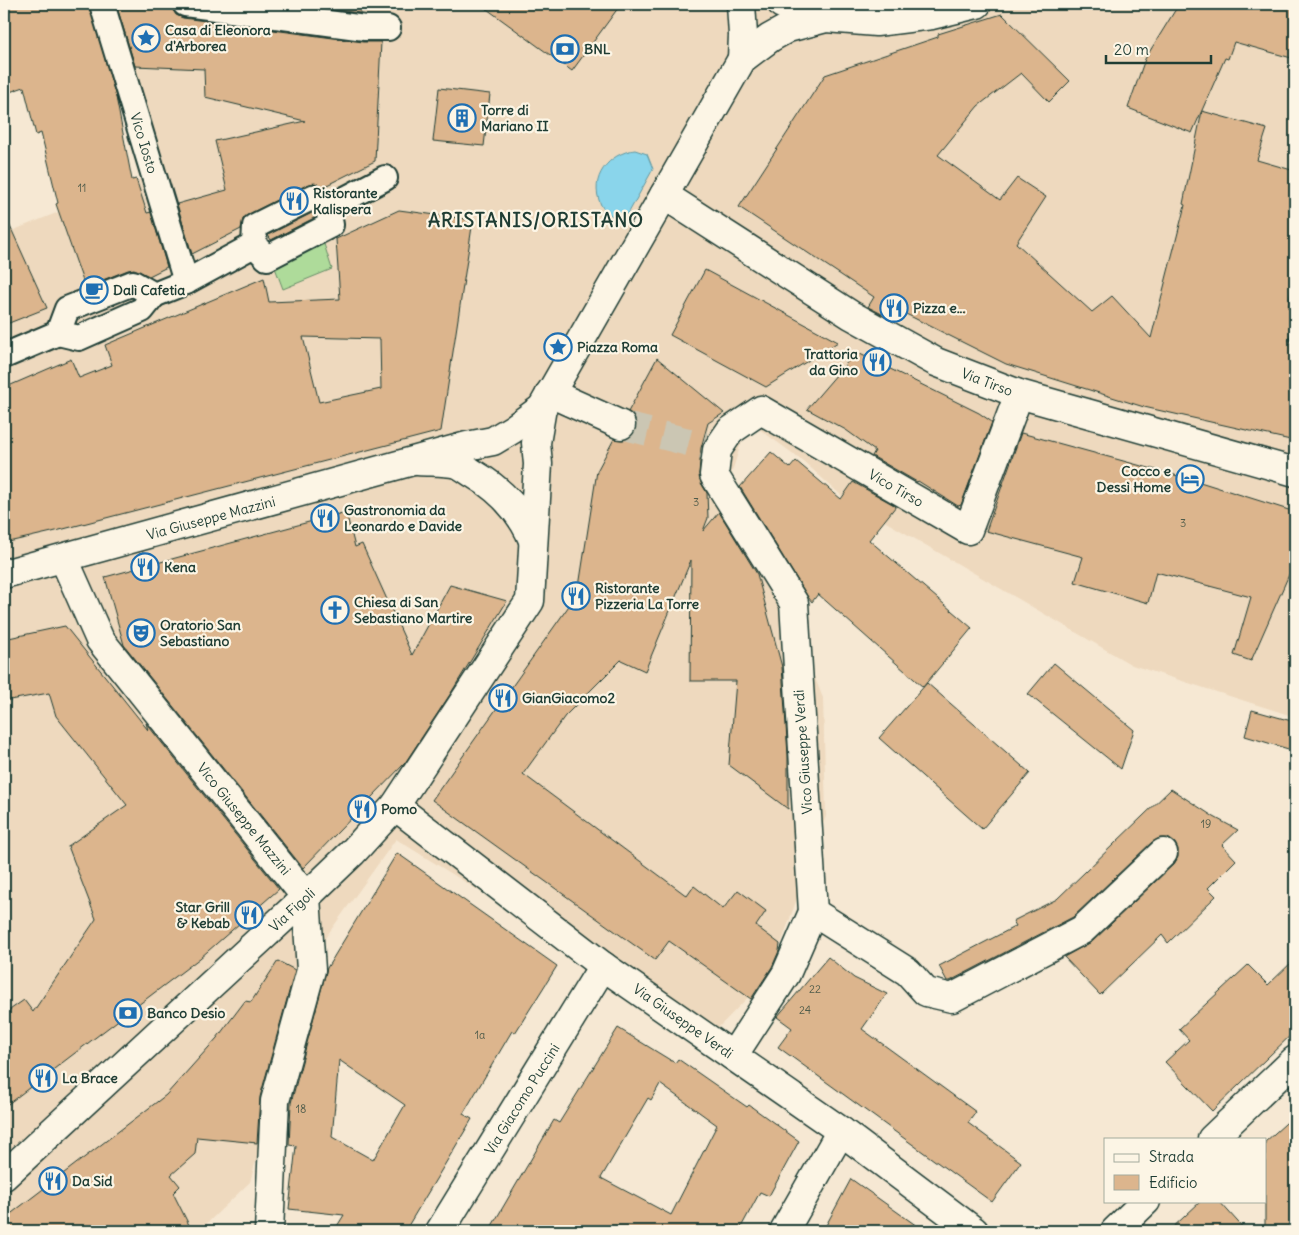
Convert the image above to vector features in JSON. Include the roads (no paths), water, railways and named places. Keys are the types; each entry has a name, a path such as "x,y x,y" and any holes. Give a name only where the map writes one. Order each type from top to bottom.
{"street":[{"name":"Vico Iosto","path":"102,4 186,282"},
{"path":"185,4 365,28 388,28"},
{"path":"741,4 742,59"},
{"path":"782,4 876,22 932,15 977,4"},
{"path":"533,540 538,464 536,442 546,401 742,59 770,38 788,28 839,14"},
{"path":"328,208 385,178"},
{"name":"Via Tirso","path":"664,195 851,316 936,362 1019,394 1295,472"},
{"path":"313,197 328,208 331,225 267,258 254,245 256,226 313,197"},
{"path":"4,356 58,333 79,338 142,310 154,296 186,282 254,245"},
{"path":"58,333 67,309 133,283 154,296"},
{"name":"Vico Tirso","path":"711,448 730,431 761,410 968,530 1019,394"},
{"path":"546,401 622,424"},
{"path":"418,461 493,441 513,430 546,401"},
{"name":"Vico Giuseppe Verdi","path":"711,448 714,475 794,603 813,912 786,974 733,1056"},
{"path":"418,461 457,464 489,483 504,495 522,518 533,540"},
{"name":"Via Giuseppe Mazzini","path":"4,574 418,461"},
{"name":"Via Figoli","path":"4,1176 306,897 352,853 396,806 530,601 533,571 533,540"},
{"name":"Vico Giuseppe Mazzini","path":"64,559 100,640 306,897"},
{"name":"Via Giuseppe Verdi","path":"396,806 603,966 841,1132 974,1231"},
{"path":"813,912 908,972 926,992 952,998 1082,930 1163,853"},
{"path":"269,1231 275,1101 312,970 306,897"},
{"name":"Via Giacomo Puccini","path":"440,1231 603,966"},
{"path":"1213,1138 1295,1060"},
{"path":"784,1231 841,1132"},
{"path":"1115,1231 1145,1202"}],"water":[{"path":"635,150 647,154 653,169 628,214 612,216 602,206 598,195 597,185 599,177 603,168 617,156"}],"tunnel":[{"path":"621,425 704,446"}],"place":[{"name":"Casa di Eleonora d'Arborea","path":"146,38"},
{"name":"BNL","path":"565,49"},
{"name":"Torre di Mariano II","path":"462,118"},
{"name":"Ristorante Kalispera","path":"294,201"},
{"name":"Dalì Cafetia","path":"94,290"},
{"name":"Pizza e...","path":"894,308"},
{"name":"Piazza Roma","path":"558,347"},
{"name":"Trattoria da Gino","path":"877,362"},
{"name":"Cocco e Dessì Home","path":"1190,479"},
{"name":"Gastronomia da Leonardo e Davide","path":"325,518"},
{"name":"Kena","path":"145,567"},
{"name":"Ristorante Pizzeria La Torre","path":"576,596"},
{"name":"Chiesa di San Sebastiano Martire","path":"335,610"},
{"name":"Oratorio San Sebastiano","path":"141,633"},
{"name":"GianGiacomo2","path":"503,698"},
{"name":"Pomo","path":"362,809"},
{"name":"Star Grill & Kebab","path":"249,915"},
{"name":"Banco Desio","path":"128,1013"},
{"name":"La Brace","path":"43,1078"},
{"name":"Da Sid","path":"53,1181"}],"district":[{"name":"ARISTANIS/ORISTANO","path":"536,220"}]}
